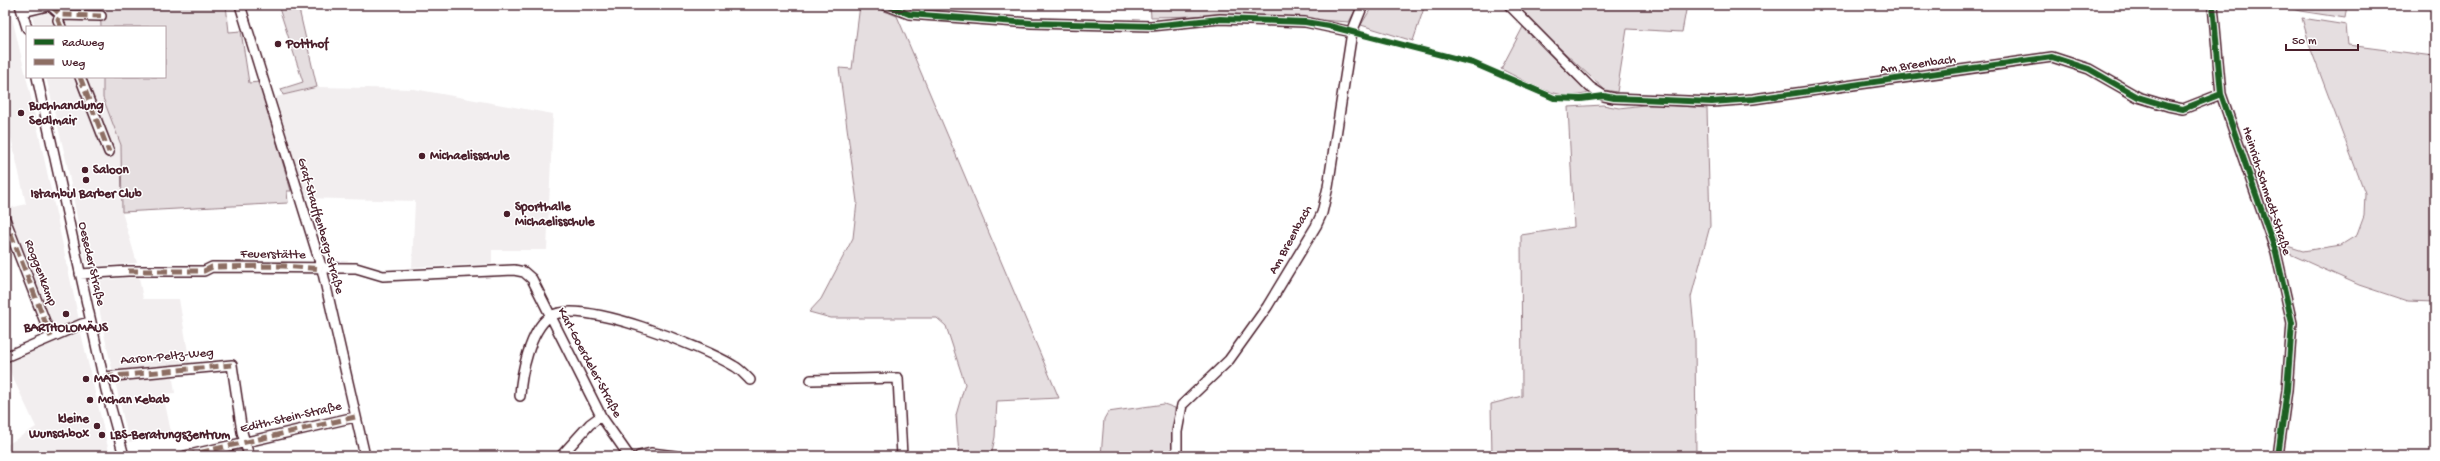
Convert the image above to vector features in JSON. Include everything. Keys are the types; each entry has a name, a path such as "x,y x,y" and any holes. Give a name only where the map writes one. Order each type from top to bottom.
{"street":[{"name":"Graf-Stauffenberg-Straße","path":"240,5 322,269 365,456"},
{"path":"886,5 909,14 1031,23 1151,26 1220,19 1305,22 1352,32"},
{"name":"Am Breenbach","path":"1177,456 1177,432 1182,405 1210,380 1238,348 1267,307 1322,213 1328,187 1352,32 1363,5"},
{"name":"Am Breenbach","path":"1509,5 1590,87 1604,96 1614,98 1712,102 1753,99 2052,57 2089,69 2138,97 2168,106 2183,109 2221,94"},
{"name":"Heinrich-Schmedt-Straße","path":"2213,5 2221,94 2276,252 2292,323 2287,390 2278,456"},
{"path":"26,26 22,8 51,6 61,15 102,16"},
{"path":"60,26 58,20 61,15"},
{"name":"Oeseder Straße","path":"37,78 91,322 124,456"},
{"path":"80,78 109,152"},
{"name":"Roggenkamp","path":"5,219 51,337"},
{"name":"Feuerstätte","path":"80,274 128,271 204,271 212,267 283,266 322,269 356,268 384,276 514,270 524,272 532,279"},
{"name":"Karl-Goerdeler-Straße","path":"532,279 600,416 629,456"},
{"path":"520,396 521,379 527,355 539,330 550,317 563,314 589,313 646,328 705,350 735,366 750,380"},
{"path":"5,358 51,337 91,322"},
{"name":"Aaron-Peltz-Weg","path":"104,377 232,365 245,441"},
{"path":"811,380 898,378 902,456"},
{"path":"561,456 590,424 600,416"},
{"name":"Edith-Stein-Straße","path":"185,456 245,441 356,417"},
{"path":"245,441 249,456"},
{"path":"639,456 651,453 675,456"}],"shaded area":[{"path":"5,5 9,5 30,93 79,320 52,329 6,209 26,204 10,133 5,133"},
{"path":"62,5 100,5 101,26 35,26 32,16 54,12"},
{"path":"100,5 226,5 229,32 241,31 249,83 259,82 291,191 287,191 288,203 122,212 121,145 103,98 103,78 166,78 166,26 101,26"},
{"path":"278,5 298,5 317,87 283,95 281,89 303,82"},
{"path":"860,5 869,5 897,16 1059,398 997,401 995,437 991,456 959,456 956,415 965,384 946,326 937,318 831,318 809,312 821,299 853,238 857,202 839,68 852,69"},
{"path":"1150,5 1358,5 1349,22 1245,15 1151,17"},
{"path":"1373,5 1425,5 1413,41 1361,25"},
{"path":"1513,5 1687,5 1682,32 1627,29 1617,92 1605,90"},
{"path":"2277,5 2347,5 2345,18 2300,11"},
{"path":"2302,18 2346,25 2348,45 2433,56 2435,63 2435,302 2407,301 2359,285 2281,250 2284,245 2303,251 2341,245 2357,235 2364,216 2365,193 2310,47"},
{"path":"1523,27 1574,79 1591,92 1579,95 1568,95 1544,90 1501,69"},
{"path":"46,78 103,78 103,98 121,145 122,212 137,263 93,266 85,261 67,164"},
{"name":"Michaelisschule","path":"317,87 414,89 553,114 547,250 492,250 492,264 412,267 415,201 304,198 276,97"},
{"path":"1652,104 1707,108 1710,226 1691,297 1695,338 1696,456 1492,456 1491,404 1522,396 1521,235 1574,227 1568,107 1603,105 1619,108"},
{"path":"139,277 143,299 179,299 191,370 172,372 175,393 163,394 171,432 129,442 104,334 94,281"},
{"path":"81,333 110,456 5,456 5,446 36,427 5,361 56,339"},
{"path":"1164,404 1175,408 1173,456 1101,456 1104,419 1108,412"}],"marked path":[{"path":"51,6 61,15 101,16"},
{"path":"61,15 58,20 61,26"},
{"path":"80,78 109,152"},
{"path":"5,219 51,337"},
{"path":"128,271 204,271 212,267 283,266 322,269"},
{"path":"104,377 232,365"},
{"path":"185,456 355,417"}],"cycle path":[{"path":"886,5 909,14 1031,23 1151,26 1220,19 1305,22 1329,26 1473,63 1554,98 1581,99 1604,96 1614,98 1712,102 1753,99 2052,57 2089,69 2138,97 2168,106 2183,109 2221,94"},
{"path":"2213,5 2221,94 2276,252 2292,323 2287,390 2278,456"}],"place":[{"name":"Potthof","path":"278,44"},
{"name":"Buchhandlung Sedlmair","path":"21,113"},
{"name":"Michaelisschule","path":"422,156"},
{"name":"Saloon","path":"85,170"},
{"name":"Istambul Barber Club","path":"86,180"},
{"name":"Sporthalle Michaelisschule","path":"507,214"},
{"name":"BARTHOLOMÄUS","path":"66,314"},
{"name":"MAD","path":"86,379"},
{"name":"Mchan Kebab","path":"90,400"},
{"name":"kleine Wunschbox","path":"97,426"},
{"name":"LBS-Beratungszentrum","path":"102,435"}]}
